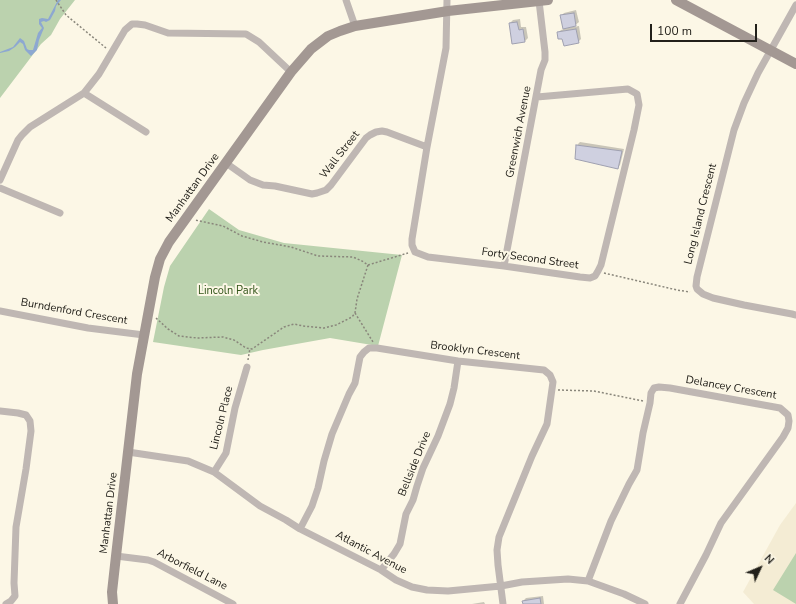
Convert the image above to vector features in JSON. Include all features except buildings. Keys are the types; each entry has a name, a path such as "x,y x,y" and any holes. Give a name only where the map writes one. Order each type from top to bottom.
{"street":[{"path":"346,0 355,26"},
{"path":"415,252 412,245 412,239 427,147 446,48 448,11 447,0"},
{"path":"676,0 688,3 796,64"},
{"name":"Manhattan Drive","path":"113,604 112,592 136,374 155,277 160,259 169,242 186,218 291,72 312,49 328,36 355,26 448,11 543,1"},
{"name":"Greenwich Avenue","path":"504,266 541,70 545,60 543,1"},
{"path":"771,51 796,5"},
{"path":"0,180 22,134 30,127 84,93 99,74 125,30 132,24 145,25 168,33 246,34 259,42 291,72"},
{"name":"Long Island Crescent","path":"703,294 697,289 697,277 734,130 744,103 758,73 771,51"},
{"path":"537,96 628,89 637,94 639,105 634,130 601,265 598,271"},
{"path":"84,93 146,132"},
{"name":"Wall Street","path":"226,163 250,180 263,185 312,194 326,190 366,138 376,132 387,132 427,147"},
{"path":"0,188 60,213"},
{"name":"Forty Second Street","path":"415,252 428,257 504,266 580,278 590,278 595,276 598,271"},
{"path":"703,294 713,298 796,315"},
{"name":"Burndenford Crescent","path":"0,310 88,328 144,335"},
{"path":"300,528 312,506 332,434 355,383 360,357 369,348 376,348"},
{"name":"Brooklyn Crescent","path":"376,348 458,361 544,370 550,375 553,382 547,424 532,456 499,537 498,550 503,604"},
{"name":"Bellside Drive","path":"381,570 400,544 406,514 413,500 423,468 438,436 450,404 458,361"},
{"name":"Lincoln Place","path":"214,472 226,453 235,408 246,367"},
{"name":"Delancey Crescent","path":"588,581 611,522 637,470 651,393 654,388 662,387 780,408 788,415 788,428 721,523 680,604"},
{"path":"0,410 26,415 30,421 31,431 16,527 15,596 11,602 6,604"},
{"name":"Atlantic Avenue","path":"128,452 188,461 214,472 260,506 381,570 396,580 412,586 427,590 448,591 501,586 522,582 568,579 588,581 624,594 645,604"},
{"name":"Arborfield Lane","path":"116,556 154,562 233,604"}],"path":[{"path":"56,0 66,15 112,53"},
{"path":"186,218 223,226 242,236 263,242 291,247 318,256 353,257 368,265 415,252"},
{"path":"148,311 168,329 179,336 196,338 223,337 234,340 246,348 252,349 284,327 294,324 324,328 336,325 352,317 355,312 357,299 368,265"},
{"path":"598,271 677,290 703,294"},
{"path":"355,312 376,348"},
{"path":"246,367 250,348"},
{"path":"552,390 594,390 650,403"}],"shaded area":[{"path":"796,503 796,604 754,604 743,592 780,525"}],"green space":[{"path":"0,0 75,0 60,19 51,35 41,44 0,98"},
{"name":"Lincoln Park","path":"209,209 239,230 284,243 402,255 378,346 330,338 241,355 153,342 164,287 170,266"},
{"path":"796,553 796,604 773,590"}],"water":[{"path":"58,0 61,0 56,6 50,20 41,22 44,28 37,50 31,56 20,42 9,51 0,53 13,47 20,38 24,41 27,49 33,50 38,33 42,28 39,24 39,19 48,19"}]}
